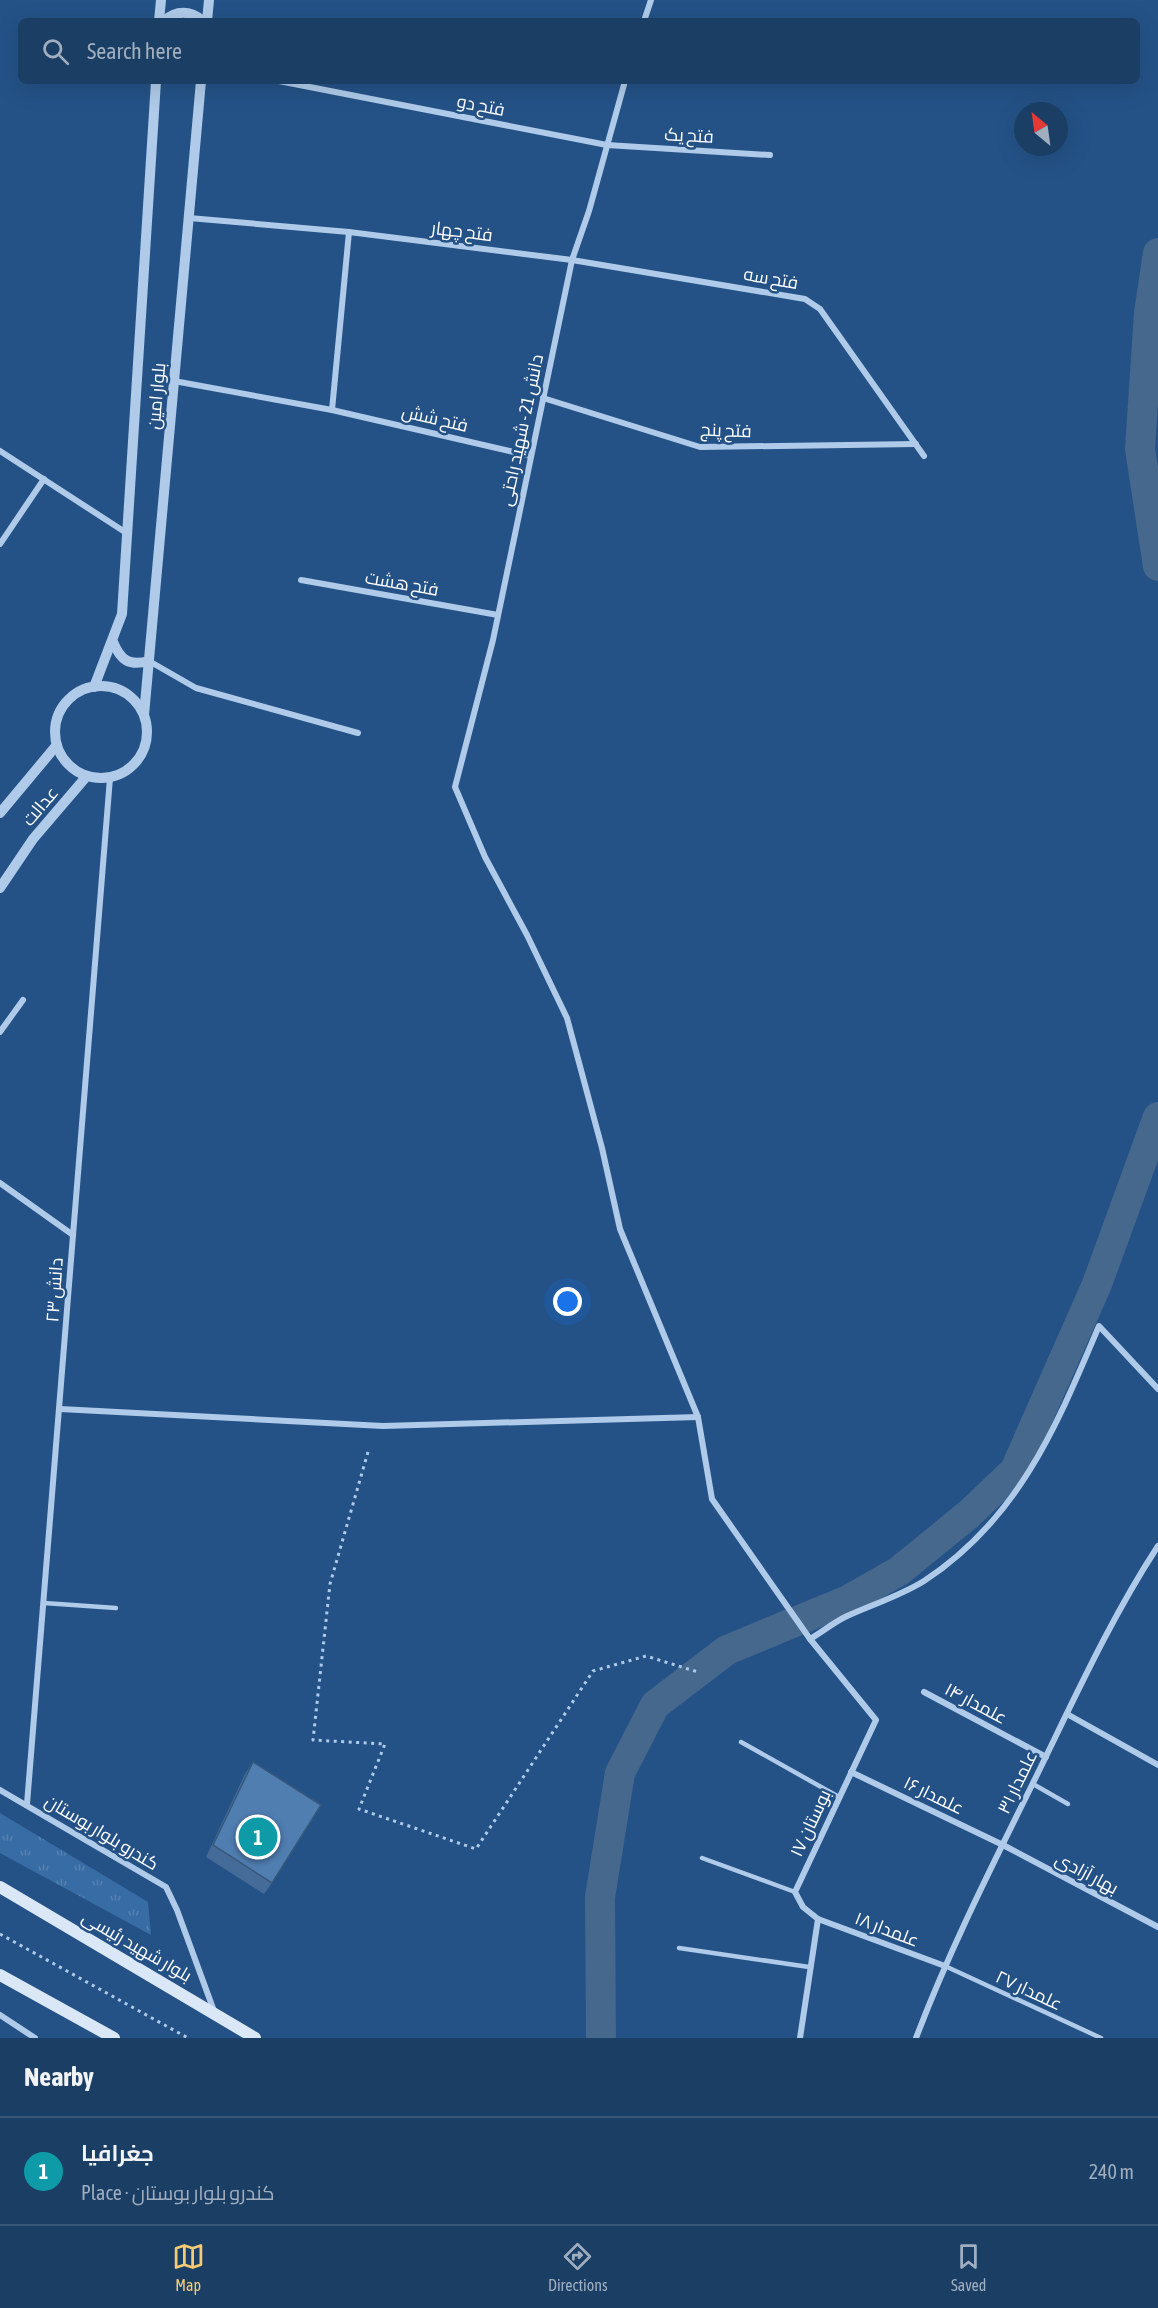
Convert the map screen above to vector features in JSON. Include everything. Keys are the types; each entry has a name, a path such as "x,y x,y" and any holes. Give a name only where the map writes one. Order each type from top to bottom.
{"main road":[{"name":"بلوار شهید رئیسی","path":"0,1887 255,2038"},
{"path":"0,1975 114,2038"}],"street":[{"path":"160,0 161,18"},
{"path":"206,18 209,0"},
{"path":"645,18 651,0"},
{"path":"168,18 182,12 200,18"},
{"name":"بلوار امین","path":"94,687 122,614 129,534 156,84"},
{"name":"بلوار امین","path":"144,715 201,84"},
{"name":"فتح دو","path":"294,84 607,145"},
{"name":"دانش 21 - شهید راحتی","path":"624,84 589,211 572,260 498,615 455,787 485,856 527,934 567,1018 602,1148 620,1229 698,1417"},
{"name":"فتح یک","path":"607,145 771,155"},
{"name":"فتح چهار","path":"189,218 349,232 572,260"},
{"path":"332,410 349,232"},
{"name":"فتح سه","path":"572,260 805,299 820,309 924,456"},
{"name":"فتح شش","path":"174,381 332,410 531,456"},
{"name":"فتح پنج","path":"543,398 700,447 916,444"},
{"path":"0,451 129,534"},
{"path":"0,544 44,479"},
{"name":"فتح هشت","path":"302,580 498,615"},
{"path":"113,642 119,655 126,662 137,664 149,661 196,688 358,733"},
{"path":"94,687 122,691 138,705 144,715 147,738 145,749 131,768 110,778 86,777 67,765 56,746 55,723 65,703 73,695 94,687"},
{"name":"عدالت","path":"0,813 56,746"},
{"name":"عدالت","path":"0,888 33,840 86,777"},
{"name":"دانش ۲۳","path":"27,1804 110,778"},
{"path":"0,1032 23,1000"},
{"path":"0,1184 73,1235"},
{"path":"60,1409 383,1426 698,1417 712,1499 810,1639 842,1619 922,1581 960,1553 983,1530 1030,1473 1050,1436 1099,1326 1158,1389"},
{"name":"علمدار ۳۱","path":"916,2038 945,1966 1032,1784 1136,1580 1158,1546"},
{"name":"بوستان ۱۷","path":"795,1892 876,1720 810,1639"},
{"name":"علمدار ۱۴","path":"924,1692 1046,1757"},
{"path":"1067,1714 1158,1765"},
{"name":"علمدار ۱۶","path":"851,1772 1003,1845"},
{"name":"کندرو بلوار بوستان","path":"0,1790 166,1887 177,1910 214,2012"},
{"name":"بهار آزادی","path":"1003,1845 1158,1927"},
{"path":"795,1892 803,1907 818,1919 800,2038"},
{"name":"علمدار ۱۸","path":"818,1919 945,1966"},
{"path":"0,2015 35,2038"}],"lane":[{"path":"44,1603 116,1608"},
{"path":"741,1742 839,1797"},
{"path":"1032,1784 1068,1804"},
{"path":"702,1858 795,1892"},
{"path":"679,1948 809,1967"},
{"name":"علمدار ۲۷","path":"945,1966 1101,2038"}],"path":[{"path":"368,1452 330,1584 313,1740 385,1744 359,1809 476,1849 593,1671 646,1656 698,1672"},
{"path":"0,1934 188,2038"}],"green space":[{"path":"0,1813 148,1902 151,1935 0,1853"}],"building":[{"path":"253,1762 321,1805 272,1883 213,1845"}],"waterway":[{"path":"1158,253 1149,313 1140,449 1158,566"},
{"path":"601,2038 600,1897 620,1773 655,1705 727,1650 848,1600 899,1571 969,1514 1015,1470 1097,1284 1158,1117"}],"place":[{"name":"جغرافیا","path":"258,1837"}]}
